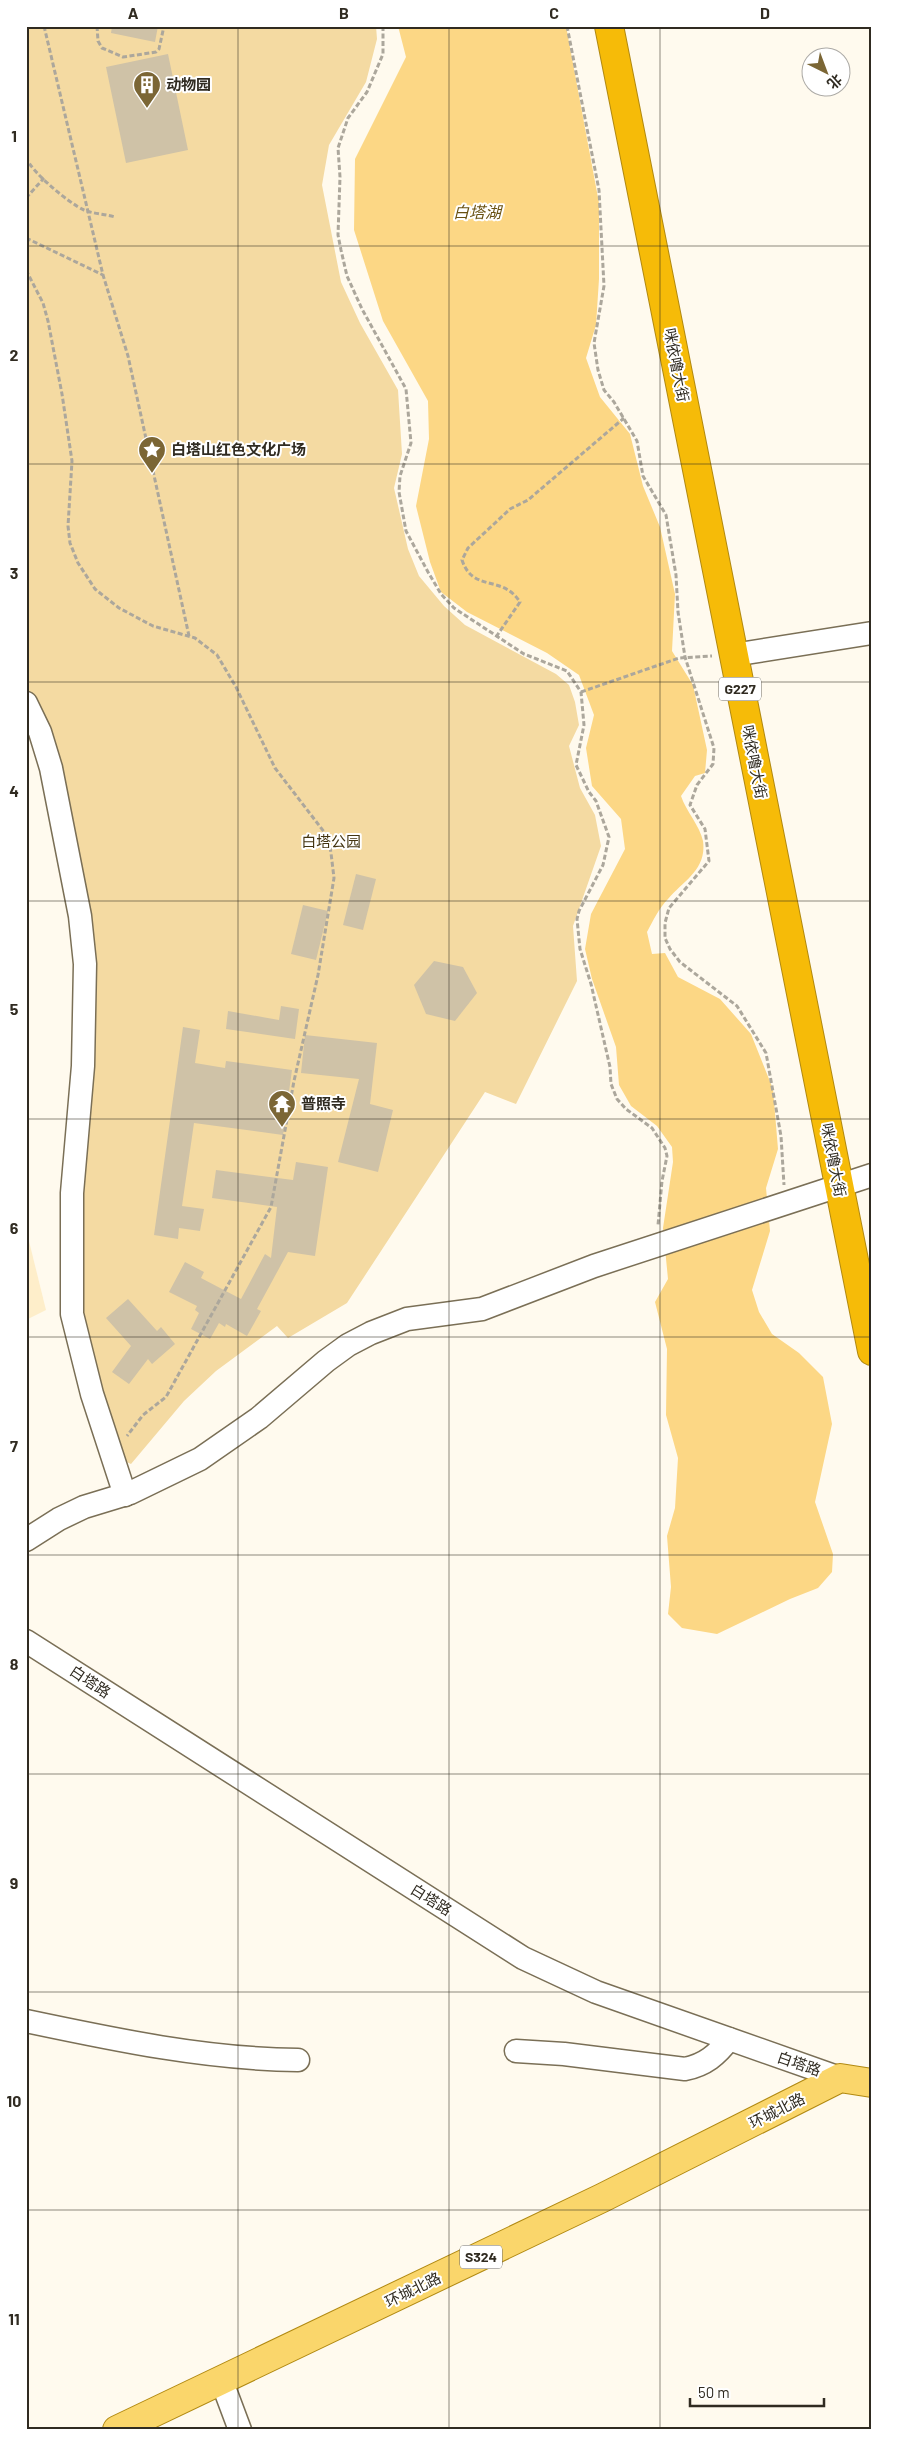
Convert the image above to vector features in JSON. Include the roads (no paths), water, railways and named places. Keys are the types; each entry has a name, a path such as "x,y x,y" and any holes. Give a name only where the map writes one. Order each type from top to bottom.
{"highway":[{"name":"咪依噜大街","path":"609,26 872,1351"}],"main road":[{"name":"白塔路","path":"840,2078 872,2083"},
{"name":"环城北路","path":"117,2430 222,2382 602,2198 840,2078"}],"street":[{"path":"733,655 872,633"},
{"path":"26,703 40,732 51,768 79,909 85,964 83,1066 72,1193 72,1314 92,1394 125,1495"},
{"path":"26,1540 84,1507 125,1495 160,1480 200,1459 259,1418 326,1361 348,1345 371,1333 408,1319 482,1308 594,1266 872,1175"},
{"name":"白塔路","path":"26,1641 524,1958 596,1992 840,2078"},
{"path":"26,2021 203,2054 298,2060"},
{"path":"516,2051 564,2054 686,2069 698,2066 710,2059 729,2039"},
{"path":"222,2382 240,2430"}],"water":[{"name":"白塔湖","path":"398,26 566,26 599,203 599,279 596,325 586,358 600,397 630,434 643,486 660,527 675,594 672,651 693,685 707,750 705,773 695,776 681,796 703,841 701,860 693,874 662,906 647,932 652,954 665,953 678,977 720,999 751,1034 773,1089 778,1149 766,1188 770,1231 752,1290 759,1312 772,1334 799,1353 823,1377 832,1424 815,1502 833,1554 832,1572 818,1588 790,1599 717,1634 682,1628 668,1614 671,1587 667,1536 675,1508 678,1458 666,1415 667,1349 655,1302 668,1279 663,1228 673,1162 672,1147 657,1126 631,1106 619,1085 616,1047 592,979 585,949 591,914 625,849 621,819 592,786 586,748 594,715 579,675 547,653 467,612 441,592 430,562 416,506 429,439 428,401 383,321 354,230 355,159 406,57"}],"place":[{"name":"动物园","path":"147,109"},
{"name":"白塔山红色文化广场","path":"152,474"},
{"name":"普照寺","path":"282,1128"}],"park label":[{"name":"白塔公园","path":"331,842"}]}
